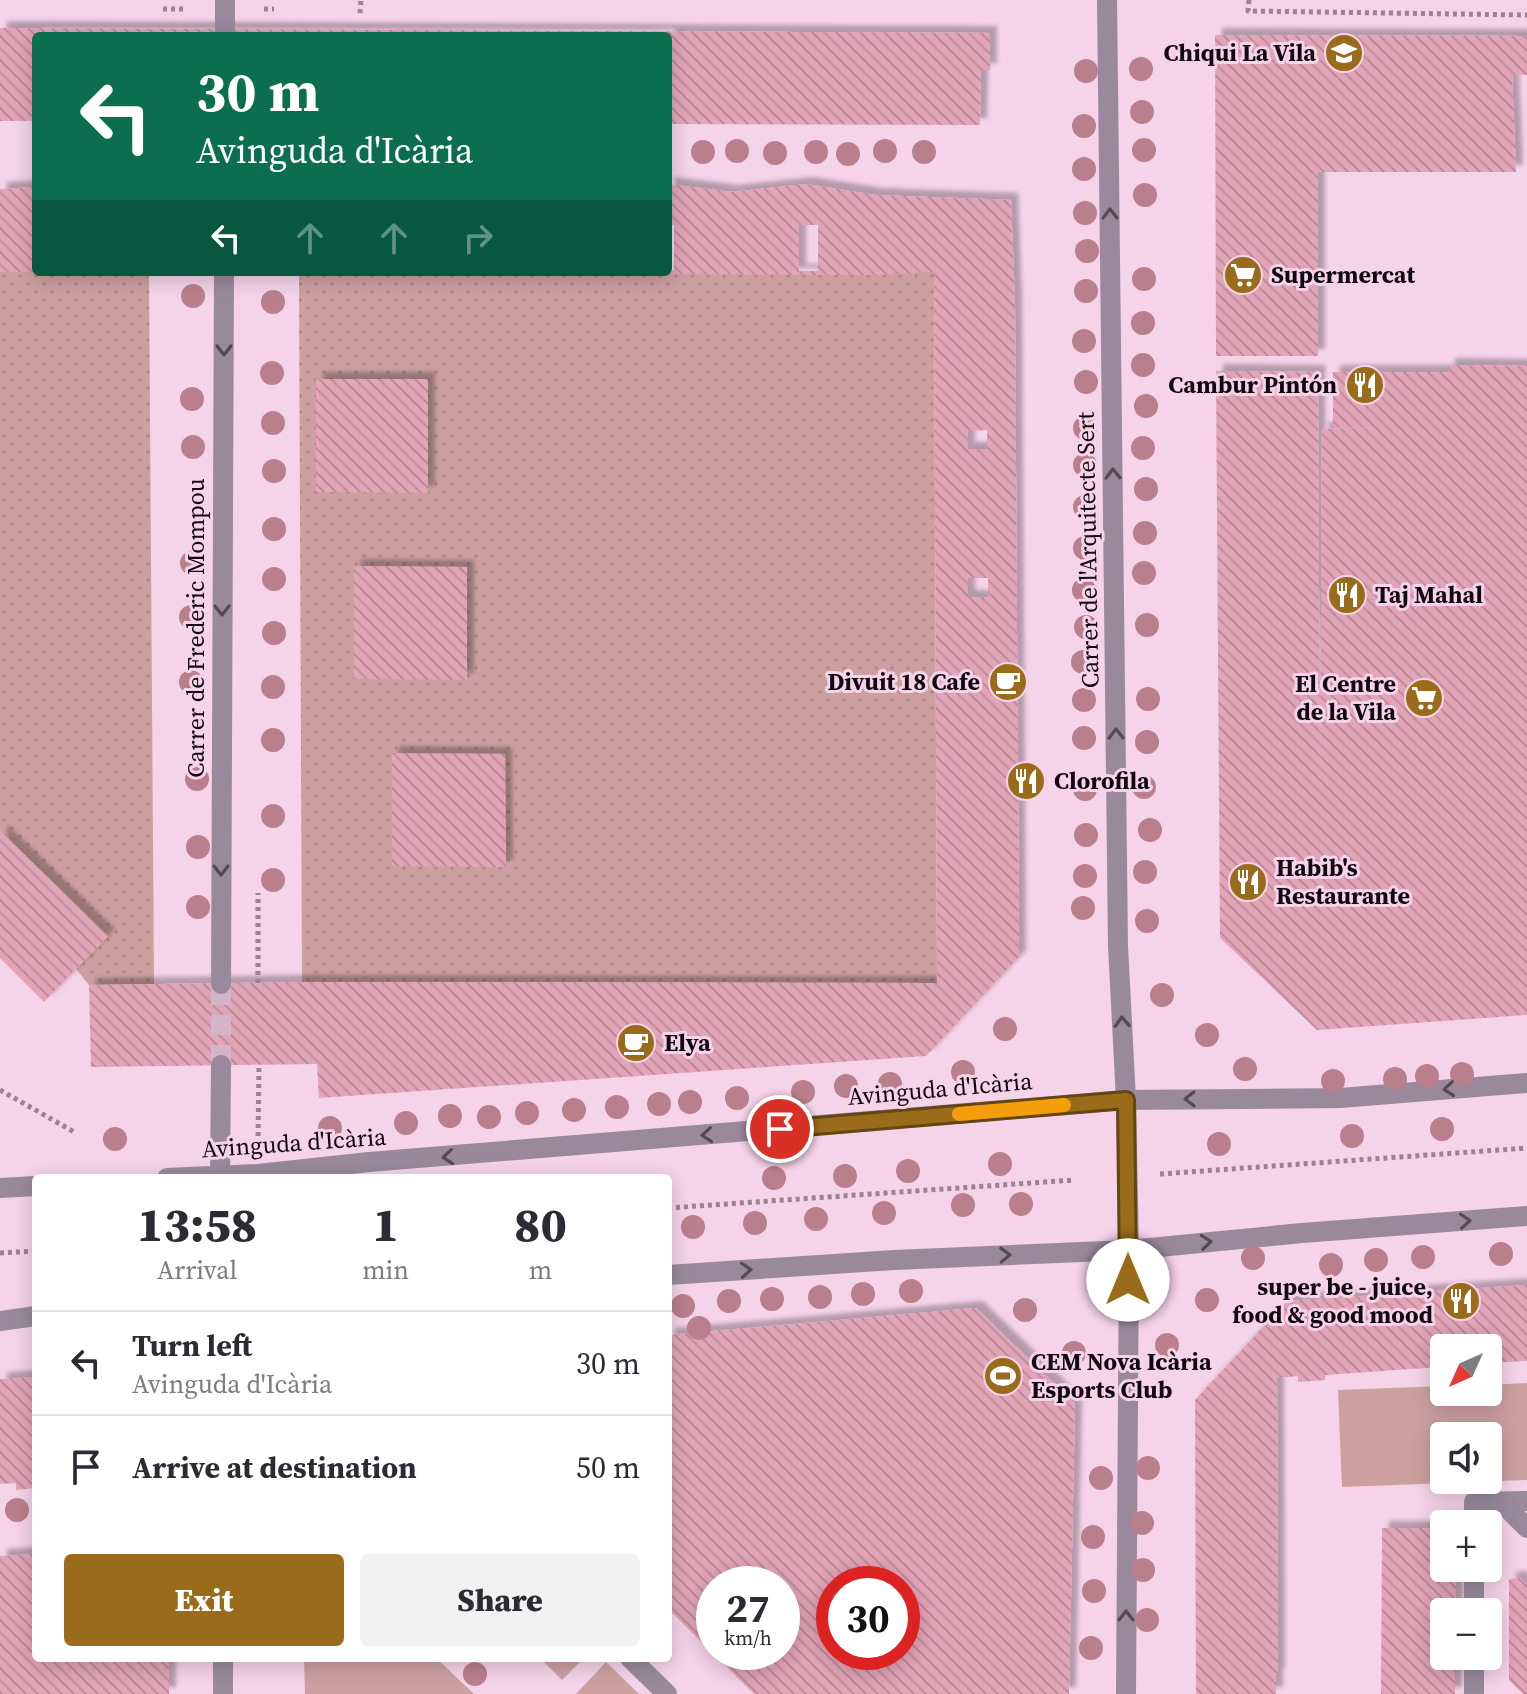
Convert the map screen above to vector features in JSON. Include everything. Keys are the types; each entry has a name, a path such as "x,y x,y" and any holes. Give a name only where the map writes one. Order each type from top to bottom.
{"street":[{"path":"225,0 225,30"},
{"name":"Carrer de l'Arquitecte Sert","path":"1107,0 1118,946 1126,1100 1129,1250"},
{"name":"Carrer de Frederic Mompou","path":"221,984 224,276"},
{"path":"220,1174 221,1065"},
{"name":"Avinguda d'Icària","path":"258,1174 369,1162 1126,1100 1340,1098 1527,1083"},
{"path":"0,1188 32,1186"},
{"path":"672,1275 894,1260 1129,1250 1527,1216"},
{"path":"1126,1694 1129,1250"},
{"path":"0,1321 32,1317"},
{"path":"1474,1510 1474,1502 1527,1501"},
{"path":"1501,1502 1527,1528"},
{"path":"223,1662 223,1694"},
{"path":"634,1662 667,1694"},
{"path":"1475,1670 1476,1692"}],"path":[{"path":"360,13 361,0"},
{"path":"1249,0 1248,11 1527,15"},
{"path":"163,9 183,9"},
{"path":"264,9 274,9"},
{"path":"258,1144 259,1065"},
{"path":"0,1090 76,1133"},
{"path":"1159,1174 1527,1148"},
{"path":"672,1208 1074,1180"},
{"path":"0,1253 32,1251"}],"shaded area":[{"path":"0,272 32,272 32,276 149,276 154,984 89,985 76,969 108,936 0,831"},
{"path":"672,272 934,272 937,983 302,982 299,276 672,276"},
{"path":"1527,1383 1527,1480 1502,1481 1502,1422 1430,1422 1430,1484 1342,1487 1338,1390 1430,1387 1430,1406 1502,1406 1502,1384"},
{"path":"304,1662 440,1662 474,1694 305,1694"},
{"path":"544,1662 580,1662 562,1680"},
{"path":"606,1662 639,1694 576,1694"}],"building":[{"path":"0,28 990,33 990,70 981,70 980,125 672,124 672,32 32,32 32,121 0,121"},
{"path":"1215,35 1527,36 1527,75 1512,75 1516,172 1318,172 1318,356 1216,356"},
{"path":"806,184 875,195 1011,200 1015,302 1019,957 926,1056 319,1098 317,1064 91,1067 89,985 302,982 937,983 934,272 875,275 672,274 672,185 731,192","holes":["799,225 818,225 818,271 799,271","987,430 987,449 968,449 968,431","968,578 988,578 988,597 968,597"]},
{"path":"32,187 32,272 0,272 0,189"},
{"path":"1448,365 1527,366 1527,1015 1317,1030 1220,938 1216,371 1318,372 1320,800 1322,429 1382,428 1333,427 1333,372 1448,372"},
{"path":"316,379 428,379 428,493 316,492"},
{"path":"354,566 467,567 467,680 354,679"},
{"path":"392,753 505,754 506,867 392,866"},
{"path":"0,831 108,936 44,1002 0,958"},
{"path":"1527,1285 1527,1361 1502,1362 1502,1334 1430,1334 1430,1368 1325,1375 1325,1380 1298,1382 1298,1376 1277,1378 1276,1694 1196,1694 1195,1400 1287,1301"},
{"path":"976,1308 1075,1404 1069,1694 754,1694 730,1670 800,1670 800,1566 696,1566 696,1637 672,1613 672,1335"},
{"path":"32,1377 32,1488 16,1490 16,1483 0,1484 0,1379"},
{"path":"1382,1528 1430,1528 1430,1582 1456,1582 1456,1598 1430,1598 1430,1670 1455,1670 1455,1694 1381,1694"},
{"path":"32,1554 32,1662 169,1662 169,1694 0,1694 0,1556"},
{"path":"1520,1578 1527,1585 1527,1694 1523,1694 1509,1680 1509,1579"}],"tunnel":[{"path":"221,984 221,1065"}],"slow traffic":[{"path":"959,1114 1064,1105"}],"place":[{"name":"Chiqui La Vila","path":"1344,53"},
{"name":"Supermercat","path":"1243,275"},
{"name":"Cambur Pintón","path":"1365,385"},
{"name":"Taj Mahal","path":"1347,595"},
{"name":"Divuit 18 Cafe","path":"1008,682"},
{"name":"El Centre de la Vila","path":"1424,698"},
{"name":"Clorofila","path":"1026,781"},
{"name":"Habib's Restaurante","path":"1248,882"},
{"name":"Elya","path":"636,1043"},
{"name":"super be - juice, food & good mood","path":"1461,1301"},
{"name":"CEM Nova Icària Esports Club","path":"1003,1376"}],"route":[{"path":"780,1129 1126,1100 1128,1280"}]}
